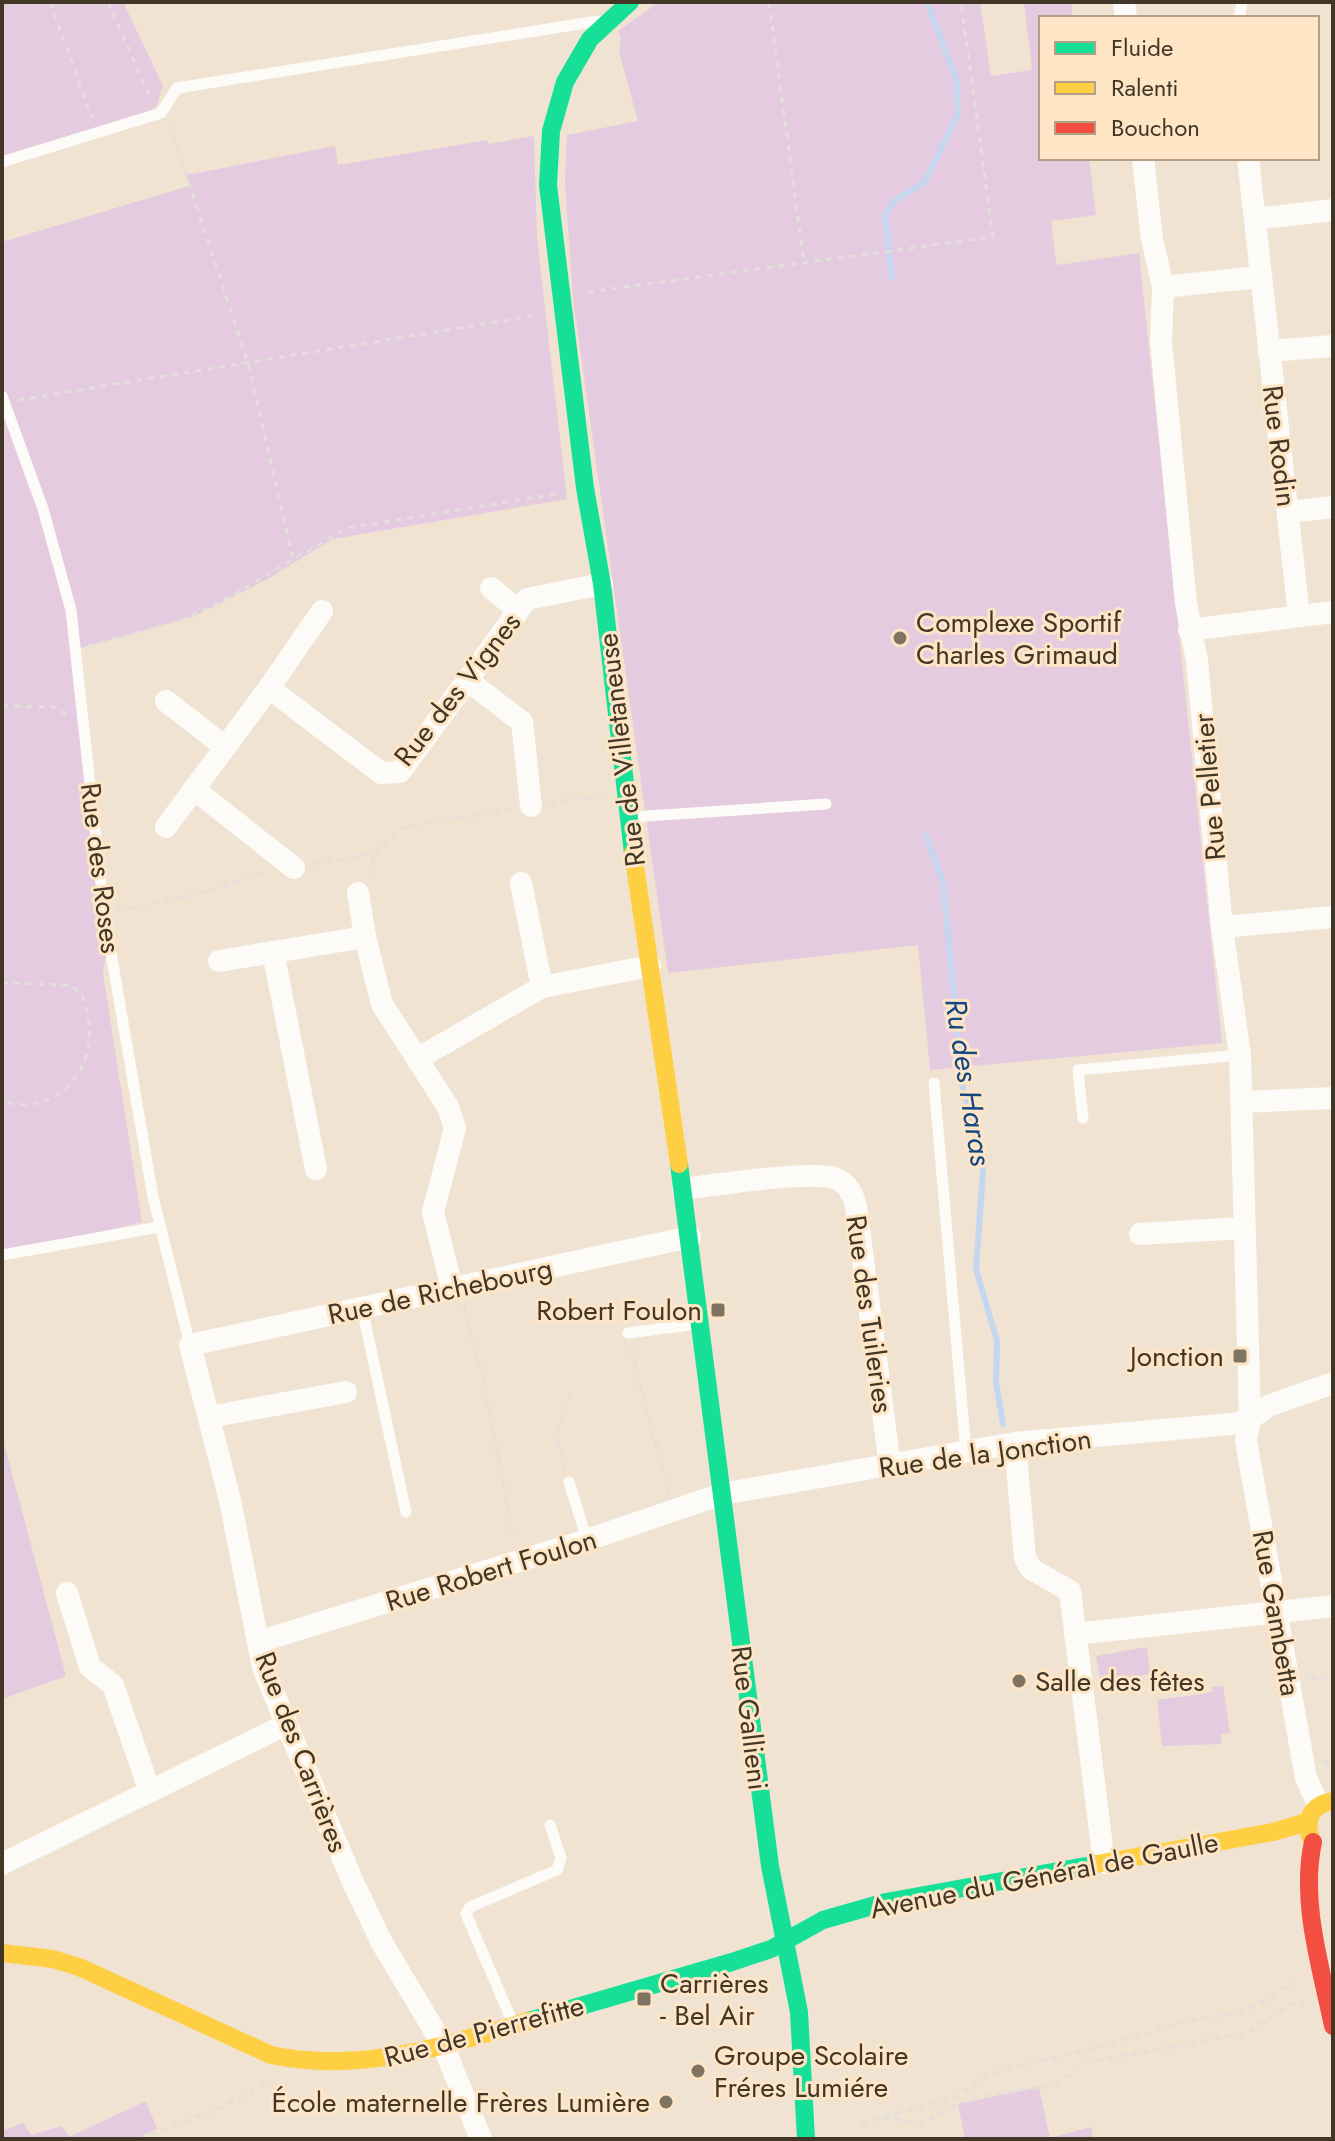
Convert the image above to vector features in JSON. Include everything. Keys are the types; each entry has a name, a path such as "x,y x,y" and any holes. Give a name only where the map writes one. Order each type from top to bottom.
{"street":[{"name":"Rue de Villetaneuse","path":"630,2 591,35 566,72 554,107 547,143 548,185 585,488 602,584 628,818 702,1323 722,1494"},
{"name":"Rue Pelletier","path":"1143,160 1152,239 1160,262 1163,287 1161,342 1189,630 1197,661 1222,927 1240,1055 1250,1419"},
{"name":"Rue Rodin","path":"1248,160 1299,616"},
{"path":"1255,219 1333,210"},
{"path":"1163,287 1259,277"},
{"path":"1269,351 1333,346"},
{"path":"1289,512 1333,507"},
{"name":"Rue des Vignes","path":"269,688 381,773 400,772 527,599 602,584"},
{"path":"491,588 518,610"},
{"path":"166,827 322,611"},
{"path":"1189,630 1333,612"},
{"path":"467,680 522,722 531,806"},
{"path":"166,701 225,747"},
{"path":"194,789 294,868"},
{"path":"521,883 542,987"},
{"path":"358,893 365,937 382,1004 448,1107 455,1128 433,1212 456,1287"},
{"path":"1222,927 1333,917"},
{"path":"219,961 365,937"},
{"path":"273,952 316,1169"},
{"path":"417,1059 542,987 650,966"},
{"path":"1243,1102 1333,1098"},
{"name":"Rue des Tuileries","path":"683,1189 810,1177 833,1178 846,1185 856,1206 890,1466"},
{"path":"1140,1234 1243,1228"},
{"name":"Rue de Richebourg","path":"190,1345 690,1237"},
{"name":"Rue des Carrières","path":"190,1345 230,1500 263,1668 382,1943 443,2045 481,2139"},
{"name":"Rue de la Jonction","path":"722,1494 1015,1443 1232,1424 1250,1419 1268,1406 1333,1383"},
{"path":"209,1417 346,1392"},
{"name":"Rue Gambetta","path":"1250,1419 1246,1441 1306,1778 1319,1809"},
{"path":"1015,1443 1025,1558 1031,1569 1070,1591 1104,1863"},
{"name":"Rue Robert Foulon","path":"258,1642 587,1540 722,1494"},
{"name":"Rue Gallieni","path":"722,1494 770,1866 786,1940 802,2045 806,2139"},
{"path":"67,1593 90,1667 113,1685 149,1789"},
{"path":"1075,1634 1333,1606"},
{"path":"2,1864 149,1789 287,1724"},
{"path":"1319,1809 1309,1853 1310,1900 1333,2026"},
{"name":"Avenue du Général de Gaulle","path":"786,1940 823,1920 886,1902 1273,1832 1319,1809"},
{"path":"1310,1900 1333,1849 1313,1842"},
{"name":"Rue de Pierrefitte","path":"2,1953 53,1959 79,1967 241,2043 305,2063 383,2060 443,2045 729,1963 786,1940"}],"lane":[{"path":"2,162 164,109 172,92 181,87 606,20"},
{"name":"Rue des Roses","path":"3,399 60,562 78,649 104,912 159,1227 190,1345"},
{"path":"628,818 826,804"},
{"path":"1083,1118 1078,1070 1240,1055"},
{"path":"934,1083 966,1452"},
{"path":"2,1255 159,1227"},
{"path":"362,1308 406,1512"},
{"path":"628,1333 702,1323"},
{"path":"569,1482 587,1540"},
{"path":"513,2024 466,1914 470,1907 557,1870 561,1858 550,1825"}],"path":[{"path":"2,4 8,2"},
{"path":"50,2 98,133"},
{"path":"108,2 149,100"},
{"path":"769,2 804,263"},
{"path":"3,399 539,315 537,299 993,237 961,2"},
{"path":"164,109 248,363 293,560"},
{"path":"78,649 179,621 260,581 347,528 448,514 585,488"},
{"path":"2,706 53,707 84,724"},
{"path":"104,912 191,896 253,875 375,853 403,827 625,793"},
{"path":"2,983 70,985 77,988 86,1004 91,1041 86,1062 66,1088 38,1101 22,1104 2,1101"},
{"path":"456,1287 482,1372 512,1531"},
{"path":"628,1333 633,1363 673,1512"},
{"path":"569,1482 557,1438 572,1388"},
{"path":"1290,1681 1333,1676"},
{"path":"861,2123 955,2098 986,2075 1133,2038 1168,2024 1250,2009 1281,1986 1324,1977"},
{"path":"881,2118 921,2124 968,2098 1050,2086 1088,2062 1248,2033 1286,2006 1328,1997"},
{"path":"139,2139 226,2105 305,2063"}],"shaded area":[{"path":"2,2 123,2 163,86 157,105 150,111 2,156"},
{"name":"Complexe Sportif Charles Grimaud","path":"659,2 980,2 991,76 1032,70 1024,2 1071,2 1073,16 1039,16 1039,160 1089,160 1096,215 1051,221 1056,262 1059,265 1139,253 1222,1043 930,1070 918,945 668,973 573,299 565,182 567,135 638,121 619,52 621,38 618,31"},
{"path":"534,136 537,239 567,499 333,539 266,580 195,616 78,649 106,953 103,974 142,1222 67,1240 2,1250 2,242 189,186 187,175 335,146 338,165 487,140 488,144"},
{"path":"2,1436 66,1676 2,1699"},
{"path":"1147,1647 1150,1674 1101,1683 1096,1656"},
{"path":"1223,1686 1230,1733 1221,1734 1222,1744 1162,1746 1157,1700 1208,1693 1213,1691 1212,1687"},
{"path":"1039,2087 1050,2138 1091,2127 1093,2139 965,2139 958,2104"},
{"path":"146,2101 157,2129 134,2139 2,2139 2,2131 23,2123 31,2135 62,2126 69,2137"}],"waterway":[{"name":"Ru des Haras","path":"892,278 885,214 894,201 925,182 958,114 957,82 927,2"},
{"name":"Ru des Haras","path":"926,836 943,882 963,1089 984,1158 976,1269 997,1341 996,1383 1003,1424"}],"traffic: fast":[{"path":"630,2 590,39 565,82 551,131 548,185 585,488 602,584 633,853"},
{"path":"679,1164 770,1866 799,2012 806,2139"},
{"path":"529,2021 732,1962 771,1949 823,1920 886,1902 1097,1864"}],"traffic: slow":[{"path":"633,853 679,1164"},
{"path":"1312,1841 1308,1826 1311,1815 1319,1806 1333,1801"},
{"path":"1097,1864 1273,1832 1307,1822"},
{"path":"2,1953 53,1959 79,1967 271,2055 305,2060 370,2059 402,2054 529,2021"}],"traffic: jam":[{"path":"1313,1842 1310,1911 1333,2026"}],"place":[{"name":"Complexe Sportif Charles Grimaud","path":"900,638"},
{"name":"Robert Foulon","path":"718,1310"},
{"name":"Jonction","path":"1240,1356"},
{"name":"Salle des fêtes","path":"1019,1681"},
{"name":"Carrières - Bel Air","path":"644,1999"},
{"name":"Groupe Scolaire Fréres Lumiére","path":"698,2071"},
{"name":"École maternelle Frères Lumière","path":"666,2102"}]}
